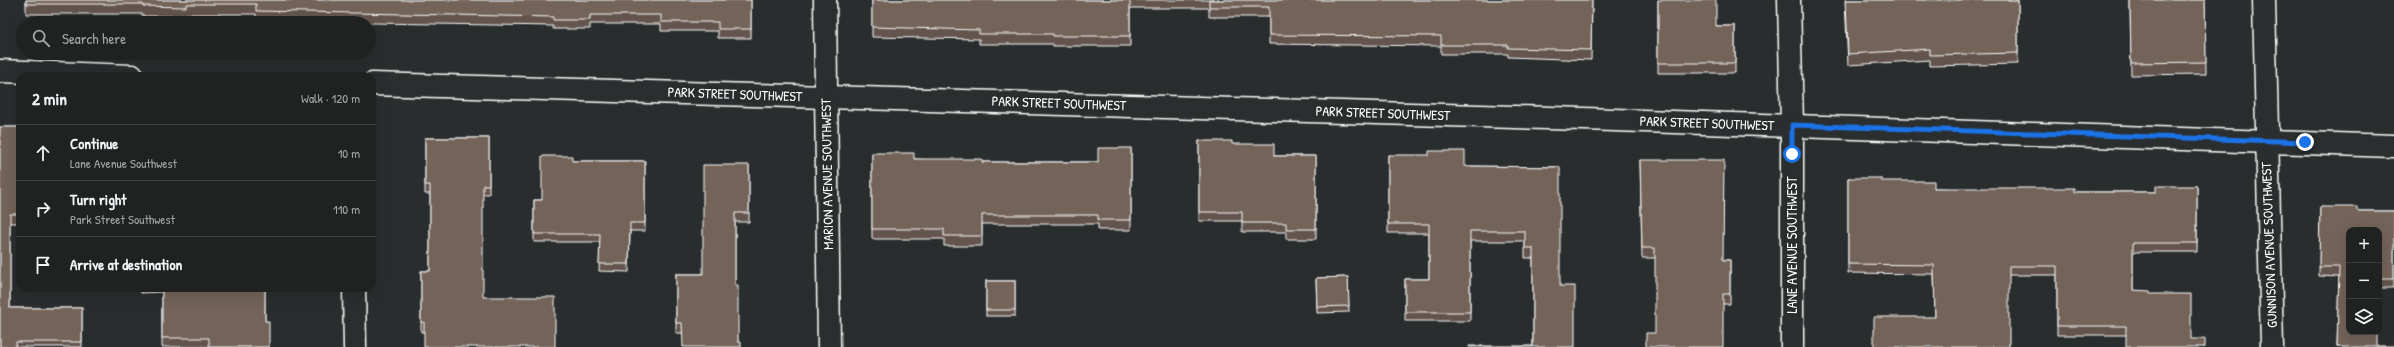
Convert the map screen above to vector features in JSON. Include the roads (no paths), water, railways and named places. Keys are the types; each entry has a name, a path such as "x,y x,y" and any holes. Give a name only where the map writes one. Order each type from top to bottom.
{"street":[{"name":"MARION AVENUE SOUTHWEST","path":"825,0 829,347"},
{"name":"LANE AVENUE SOUTHWEST","path":"1789,0 1792,125 1792,347"},
{"name":"GUNNISON AVENUE SOUTHWEST","path":"2264,0 2266,140 2272,347"},
{"path":"0,71 26,72"},
{"name":"PARK STREET SOUTHWEST","path":"376,84 1792,125 2266,140 2394,146"},
{"path":"354,292 355,347"}]}
